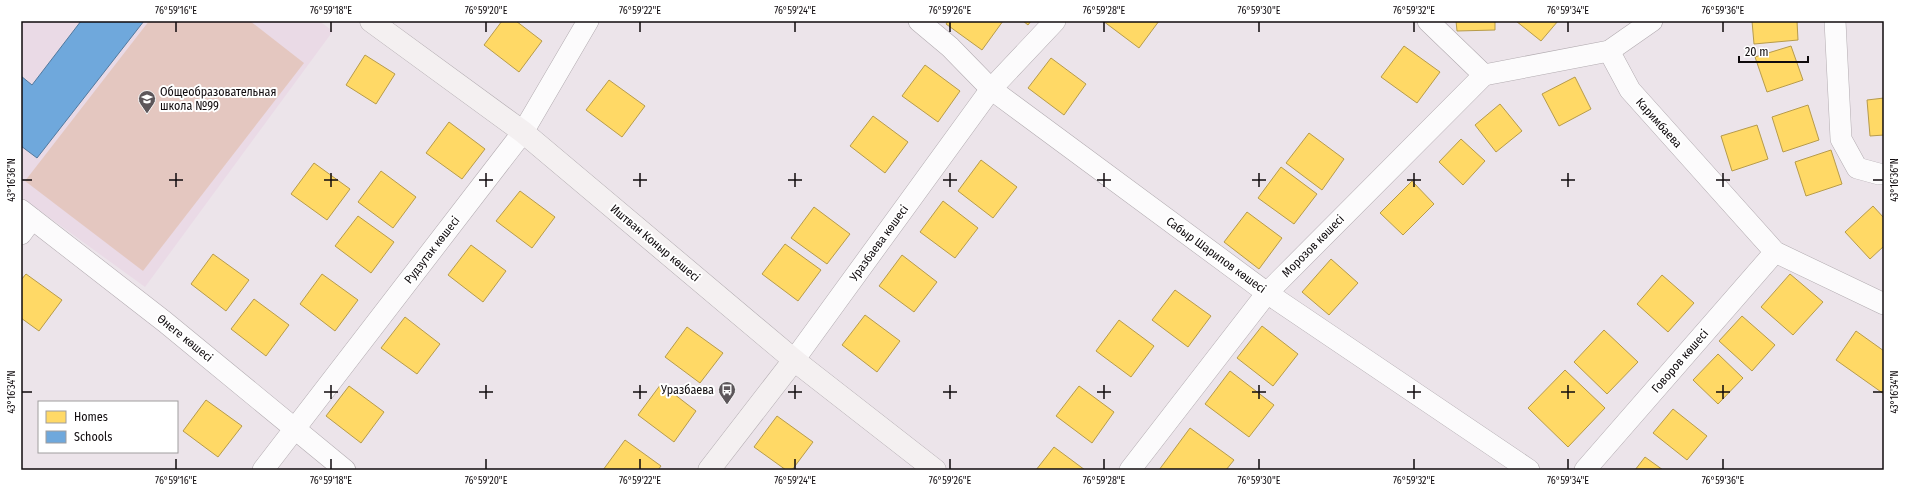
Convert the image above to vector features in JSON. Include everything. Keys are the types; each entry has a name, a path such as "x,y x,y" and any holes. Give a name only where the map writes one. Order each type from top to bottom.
{"street":[{"name":"Иштван Коныр көшесі","path":"371,21 523,132 794,360 934,470"},
{"name":"Рудзутак көшесі","path":"264,470 523,132 588,21"},
{"name":"Сабыр Шарипов көшесі","path":"919,21 950,47 991,89 1267,293 1529,470"},
{"name":"Уразбаева көшесі","path":"709,470 794,360 991,89 1055,21"},
{"path":"1428,21 1484,75 1609,51 1652,21"},
{"path":"1835,21 1841,139 1857,168 1884,174"},
{"name":"Каримбаева","path":"1609,51 1630,90 1775,252 1884,304"},
{"name":"Морозов көшесі","path":"1130,470 1267,293 1484,75"},
{"name":"Өнеге көшесі","path":"25,221 165,322 345,470"},
{"name":"Говоров көшесі","path":"1585,470 1775,252"}],"shaded area":[{"name":"Общеобразовательная школа №99","path":"21,21 319,21 333,31 145,287 21,197"},
{"name":"Общеобразовательная школа №99","path":"149,21 250,21 304,63 143,271 25,181"}],"building: Homes":[{"path":"502,21 516,21 542,41 519,72 484,45"},
{"path":"948,21 1003,21 982,50 946,24"},
{"path":"1023,21 1031,21 1028,25"},
{"path":"1103,21 1159,21 1139,48"},
{"path":"1456,21 1495,21 1495,30 1457,31"},
{"path":"1516,21 1558,21 1541,41"},
{"path":"1752,21 1797,21 1798,40 1754,44"},
{"path":"1404,46 1440,72 1417,103 1381,77"},
{"path":"1791,46 1803,80 1767,92 1755,57"},
{"path":"365,55 395,74 376,104 346,85"},
{"path":"1051,58 1086,84 1064,115 1028,88"},
{"path":"925,65 960,91 938,122 902,96"},
{"path":"1575,77 1591,109 1559,126 1542,94"},
{"path":"609,80 645,106 622,137 586,110"},
{"path":"1884,98 1884,135 1870,136 1867,100"},
{"path":"1500,104 1522,131 1496,152 1475,125"},
{"path":"1808,105 1819,140 1783,152 1772,117"},
{"path":"873,116 908,142 885,173 850,146"},
{"path":"449,122 485,149 462,179 426,153"},
{"path":"1757,125 1768,159 1732,171 1721,136"},
{"path":"1309,133 1344,159 1322,190 1286,163"},
{"path":"1461,139 1485,161 1463,185 1439,162"},
{"path":"1831,150 1842,184 1806,196 1795,162"},
{"path":"981,160 1017,187 993,218 958,191"},
{"path":"314,163 350,189 327,220 291,194"},
{"path":"1281,167 1317,194 1294,224 1258,198"},
{"path":"381,171 416,197 393,228 358,202"},
{"path":"1412,181 1434,204 1403,235 1380,213"},
{"path":"520,191 555,217 532,248 496,221"},
{"path":"943,201 978,228 955,258 920,232"},
{"path":"1873,206 1884,218 1884,246 1870,259 1845,232"},
{"path":"814,207 850,234 827,264 791,238"},
{"path":"1247,212 1282,238 1259,269 1224,242"},
{"path":"358,216 394,242 371,273 335,246"},
{"path":"785,244 821,270 798,301 762,274"},
{"path":"471,245 506,271 483,302 448,275"},
{"path":"213,254 249,280 226,311 191,284"},
{"path":"902,255 937,282 914,312 879,286"},
{"path":"1331,259 1358,283 1329,315 1302,292"},
{"path":"26,274 62,300 39,331 21,318 21,280"},
{"path":"322,274 358,300 335,331 300,304"},
{"path":"1790,274 1823,302 1793,335 1761,307"},
{"path":"1662,275 1694,303 1668,332 1637,304"},
{"path":"1175,290 1211,316 1188,347 1152,320"},
{"path":"254,299 289,325 266,356 231,329"},
{"path":"865,315 900,341 877,372 842,345"},
{"path":"1742,316 1775,345 1752,371 1719,341"},
{"path":"405,317 440,344 417,374 381,348"},
{"path":"1119,320 1154,346 1131,377 1096,351"},
{"path":"1262,326 1298,354 1273,386 1237,358"},
{"path":"687,327 723,353 700,383 665,357"},
{"path":"1604,330 1638,362 1607,394 1574,362"},
{"path":"1856,331 1884,351 1884,394 1836,360"},
{"path":"1718,354 1743,378 1718,404 1693,380"},
{"path":"1565,370 1605,408 1568,447 1528,408"},
{"path":"1230,371 1274,405 1249,437 1205,404"},
{"path":"661,384 696,411 674,442 638,415"},
{"path":"349,386 384,412 361,443 326,416"},
{"path":"1079,386 1114,412 1092,443 1056,416"},
{"path":"206,400 242,426 218,457 183,431"},
{"path":"1673,409 1707,436 1687,460 1653,433"},
{"path":"777,416 813,442 792,470 786,470 754,447"},
{"path":"1190,428 1234,460 1226,470 1159,470"},
{"path":"625,440 661,466 658,470 603,470"},
{"path":"1054,447 1085,470 1036,470"},
{"path":"1645,457 1663,470 1635,470"}],"building: Schools":[{"path":"81,21 144,21 37,158 21,146 21,76 32,85"}],"place":[{"name":"Общеобразовательная школа №99","path":"147,114"},
{"name":"Уразбаева","path":"727,405"}]}
